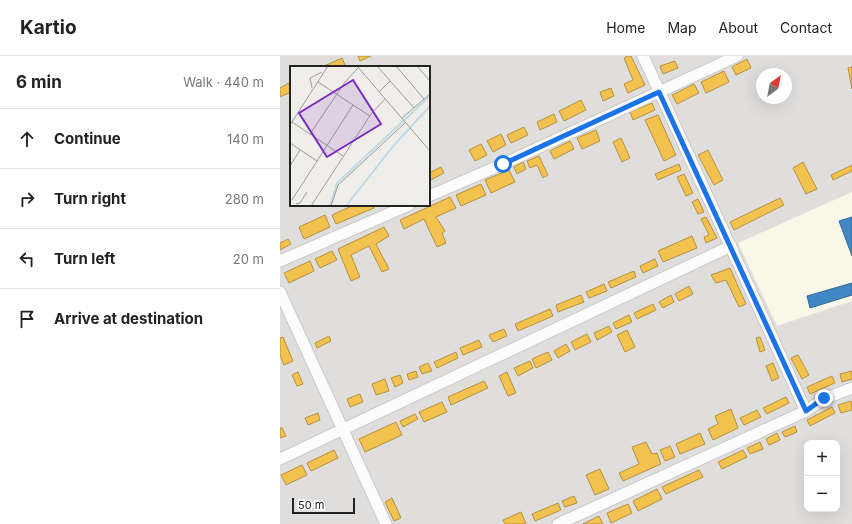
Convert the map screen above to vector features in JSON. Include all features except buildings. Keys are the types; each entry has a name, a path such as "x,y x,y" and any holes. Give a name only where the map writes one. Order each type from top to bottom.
{"street":[{"path":"643,56 806,411"},
{"path":"430,196 503,164 737,56"},
{"path":"280,261 407,206"},
{"path":"280,459 731,246"},
{"path":"280,292 386,524"},
{"path":"558,524 806,411 824,398 852,388"}],"shaded area":[{"path":"280,56 852,56 852,524 280,524"},
{"path":"852,192 852,301 777,326 738,243"}],"route":[{"path":"503,164 659,92 806,411 824,398"}]}
